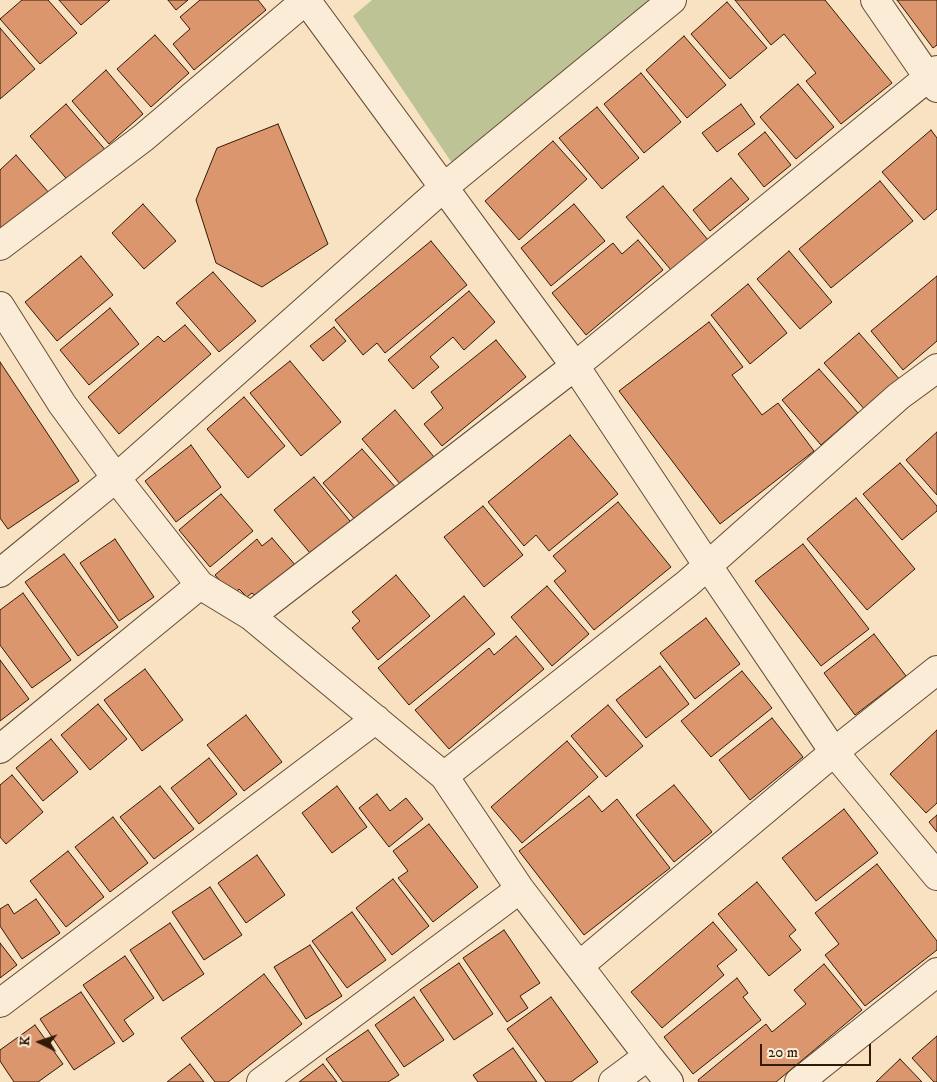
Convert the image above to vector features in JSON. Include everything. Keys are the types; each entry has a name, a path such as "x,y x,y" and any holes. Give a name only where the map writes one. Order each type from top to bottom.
{"street":[{"path":"0,246 143,138 306,0 575,366 834,752 937,876"},
{"path":"0,573 116,478 443,188 672,0"},
{"path":"251,616 575,366 934,78 874,0"},
{"path":"0,306 62,404 116,478 200,585 251,616 444,776 520,889 669,1082"},
{"path":"444,776 688,583 899,396 937,368"},
{"path":"0,749 200,585"},
{"path":"580,965 834,752 937,670"},
{"path":"0,1003 376,719"},
{"path":"261,1082 520,889"},
{"path":"799,1082 937,972"},
{"path":"613,1082 648,1056"}],"green space":[{"path":"372,0 658,0 454,166 353,16"}],"building":[{"path":"22,0 48,0 77,33 40,64 0,19"},
{"path":"59,0 110,0 81,25"},
{"path":"168,0 188,0 176,10"},
{"path":"200,0 258,0 266,10 194,70 173,44 190,29 180,17"},
{"path":"735,0 825,0 892,83 841,124 806,81 816,73 784,34 771,45"},
{"path":"897,0 937,0 937,45 933,48"},
{"path":"727,2 767,48 730,79 691,34"},
{"path":"0,28 35,69 0,99"},
{"path":"155,35 189,73 151,107 117,69"},
{"path":"684,36 726,85 687,118 646,70"},
{"path":"106,70 143,114 109,144 72,101"},
{"path":"641,73 681,122 644,153 604,104"},
{"path":"798,84 834,127 796,159 760,117"},
{"path":"66,104 108,153 71,184 30,136"},
{"path":"741,104 755,124 717,152 702,133"},
{"path":"597,107 639,158 602,189 559,138"},
{"path":"278,124 328,244 262,287 216,263 196,200 217,148"},
{"path":"931,130 937,138 937,209 924,220 882,172"},
{"path":"765,132 791,165 764,187 738,154"},
{"path":"553,141 587,179 519,240 485,201"},
{"path":"16,155 50,194 0,238 0,170"},
{"path":"731,178 749,199 710,231 693,210"},
{"path":"880,181 913,221 831,288 799,249"},
{"path":"663,186 708,240 671,270 626,217"},
{"path":"143,204 176,241 144,269 112,233"},
{"path":"574,204 605,241 551,286 521,248"},
{"path":"638,240 663,270 586,335 552,293 613,243 622,254"},
{"path":"431,241 467,285 385,353 377,343 363,355 335,320"},
{"path":"789,251 832,302 800,329 757,279"},
{"path":"81,256 113,295 57,341 25,302"},
{"path":"213,272 256,321 219,352 176,303"},
{"path":"937,276 937,341 903,370 871,331"},
{"path":"748,284 787,333 750,364 711,315"},
{"path":"469,291 495,322 464,350 453,337 430,357 439,367 413,389 388,360"},
{"path":"110,308 139,344 89,385 60,350"},
{"path":"709,322 743,367 732,375 762,415 778,403 814,451 720,524 619,391"},
{"path":"185,325 211,354 119,434 88,397 158,336 164,342"},
{"path":"334,327 346,341 323,361 310,346"},
{"path":"859,333 901,381 866,411 824,363"},
{"path":"496,340 526,377 442,446 424,424 443,408 431,392"},
{"path":"290,361 341,422 301,456 250,393"},
{"path":"0,362 79,481 8,529 0,518"},
{"path":"819,369 858,413 821,445 782,400"},
{"path":"244,397 285,446 248,478 207,429"},
{"path":"395,410 434,457 401,485 362,439"},
{"path":"937,432 937,495 906,460"},
{"path":"570,435 618,494 549,551 536,535 524,546 488,502"},
{"path":"191,445 221,487 176,522 145,481"},
{"path":"362,449 397,489 358,523 323,483"},
{"path":"900,463 937,506 937,511 902,540 863,494"},
{"path":"314,477 354,526 315,559 274,510"},
{"path":"221,494 253,531 210,567 179,530"},
{"path":"856,498 915,569 867,610 807,539"},
{"path":"618,502 671,567 594,630 554,581 566,571 553,556"},
{"path":"483,506 523,555 484,587 444,537"},
{"path":"272,538 296,566 259,599 252,593 247,597 239,589 233,596 215,575 257,539 262,546"},
{"path":"115,539 154,597 119,621 80,563"},
{"path":"803,544 869,629 821,666 755,581"},
{"path":"64,554 118,627 78,656 25,582"},
{"path":"396,575 430,616 378,660 352,628 360,621 352,612"},
{"path":"547,586 589,634 552,666 511,617"},
{"path":"23,593 71,660 32,688 0,645 0,610"},
{"path":"464,596 495,634 409,705 378,668"},
{"path":"706,618 740,664 695,699 660,653"},
{"path":"874,634 906,676 855,715 824,673"},
{"path":"516,636 544,669 449,749 415,710 489,648 494,655"},
{"path":"0,660 29,699 0,721"},
{"path":"660,666 689,704 646,738 616,700"},
{"path":"145,669 183,720 142,751 104,700"},
{"path":"742,671 772,708 711,757 681,721"},
{"path":"98,704 127,739 90,770 61,735"},
{"path":"608,705 643,746 606,777 571,736"},
{"path":"246,715 282,762 244,791 207,745"},
{"path":"772,718 803,757 750,800 719,760"},
{"path":"937,730 937,803 926,813 890,774"},
{"path":"51,739 78,772 43,801 16,768"},
{"path":"567,741 598,777 522,843 491,807"},
{"path":"209,758 237,794 199,824 171,788"},
{"path":"12,775 43,812 6,844 0,837 0,785"},
{"path":"674,785 712,832 674,862 636,815"},
{"path":"160,786 194,829 154,859 120,817"},
{"path":"337,786 367,827 332,853 302,813"},
{"path":"377,794 390,811 406,798 423,819 389,847 359,808"},
{"path":"589,796 602,812 617,799 670,868 584,935 519,851"},
{"path":"844,809 878,853 816,901 782,858"},
{"path":"937,815 937,832 929,822"},
{"path":"113,817 148,863 110,892 75,847"},
{"path":"429,824 478,887 433,922 398,878 408,871 393,851"},
{"path":"68,851 104,897 66,927 30,881"},
{"path":"257,855 285,895 246,923 218,883"},
{"path":"877,864 937,941 937,950 865,1006 825,955 839,944 815,913"},
{"path":"393,879 429,926 392,955 356,908"},
{"path":"757,882 796,930 789,936 801,950 769,976 718,914"},
{"path":"210,887 242,935 204,960 172,912"},
{"path":"36,899 60,933 22,959 0,926 0,909 8,904 14,914"},
{"path":"352,912 386,960 347,988 312,941"},
{"path":"713,922 737,950 717,966 724,975 662,1028 631,992"},
{"path":"170,923 204,974 163,1001 130,950"},
{"path":"504,930 540,983 520,996 528,1008 507,1022 463,958"},
{"path":"0,943 17,965 0,978"},
{"path":"310,945 342,996 306,1019 274,967"},
{"path":"125,956 154,998 124,1020 134,1034 123,1042 83,985"},
{"path":"459,963 493,1014 454,1040 420,990"},
{"path":"824,964 862,1010 776,1082 699,1082 698,1080 766,1024 772,1032 806,1004 794,990"},
{"path":"264,974 302,1024 228,1082 215,1082 181,1038"},
{"path":"737,978 748,993 743,997 761,1020 693,1074 664,1037"},
{"path":"81,992 115,1043 74,1070 40,1019"},
{"path":"414,997 444,1040 404,1067 375,1025"},
{"path":"551,997 598,1062 571,1082 546,1082 507,1029"},
{"path":"35,1025 63,1064 38,1082 14,1082 0,1061 0,1050"},
{"path":"368,1030 399,1075 388,1082 343,1082 326,1059"},
{"path":"937,1036 937,1082 934,1082 912,1058"},
{"path":"513,1048 537,1082 478,1082 473,1075"},
{"path":"900,1059 922,1082 876,1082"},
{"path":"190,1064 204,1082 167,1082"},
{"path":"323,1064 337,1082 299,1082"}]}
